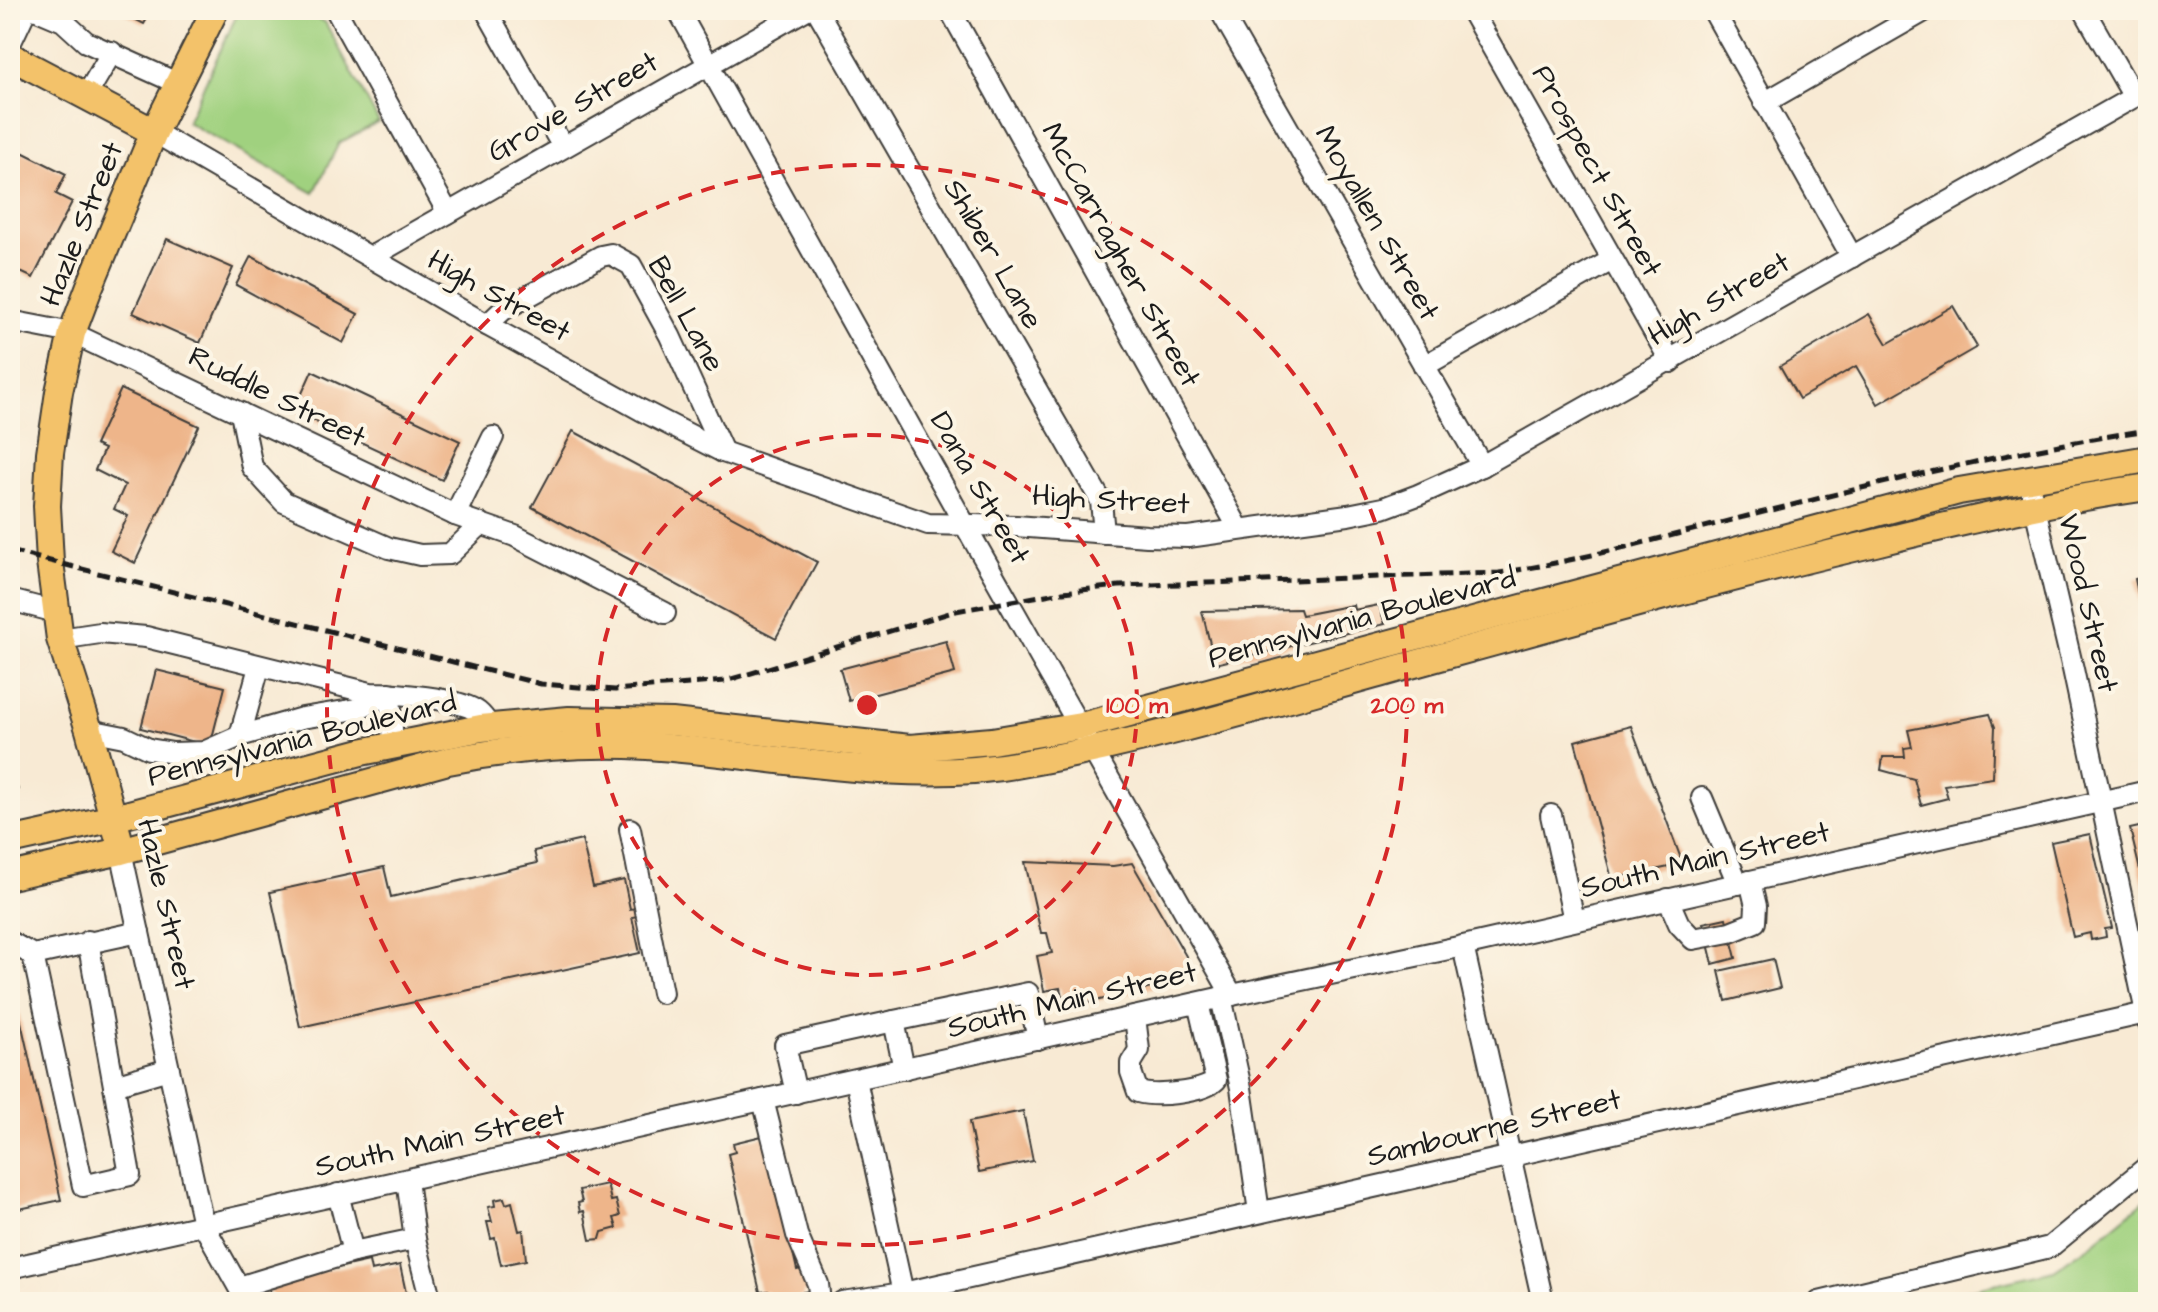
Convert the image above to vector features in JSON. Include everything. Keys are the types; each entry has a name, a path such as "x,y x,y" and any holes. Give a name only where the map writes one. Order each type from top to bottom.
{"main road":[{"name":"Hazle Street","path":"121,851 89,730 60,639 47,506 50,453 72,333 154,132 215,10"},
{"path":"10,56 154,132"},
{"name":"Pennsylvania Boulevard","path":"10,841 114,818 393,745 490,727 569,720 672,722 910,748 992,741 1081,726 1959,491 2148,459"},
{"name":"Pennsylvania Boulevard","path":"10,876 121,851 448,761 552,745 646,746 815,764 944,772 1016,765 1094,749 1277,703 1836,552 2035,506 2148,487"}],"street":[{"path":"10,44 26,10"},
{"path":"37,10 63,21 86,42 179,84"},
{"path":"336,10 448,213"},
{"path":"486,10 563,147"},
{"name":"Dana Street","path":"678,10 965,525 1094,749 1226,996 1259,1212"},
{"name":"Grove Street","path":"371,257 805,10"},
{"name":"Shiber Lane","path":"817,10 1101,501 1104,533"},
{"name":"McCarragher Street","path":"950,10 1239,529"},
{"name":"Moyallen Street","path":"1220,10 1482,466"},
{"name":"Prospect Street","path":"1471,10 1671,362"},
{"path":"1713,10 1852,257"},
{"path":"1764,103 1926,10"},
{"path":"2084,10 2141,93"},
{"path":"86,96 112,52"},
{"name":"High Street","path":"154,132 487,325 723,452 928,524 1188,537 1383,508 1482,466 1671,362 2141,93"},
{"name":"Bell Lane","path":"487,325 503,310 601,256 611,254 631,265 670,336 723,452"},
{"path":"1424,366 1612,260"},
{"name":"Ruddle Street","path":"10,321 72,333 455,515 515,536 665,613"},
{"path":"241,413 252,467 284,502 389,548 420,555 450,554 481,524"},
{"path":"455,515 493,437"},
{"name":"Wood Street","path":"2029,480 2073,669 2099,801 2144,989 2147,1018"},
{"path":"10,600 56,612"},
{"path":"60,639 100,633 146,637 370,693 462,704 478,712 490,727"},
{"path":"240,736 259,667"},
{"path":"89,730 124,737 149,749 173,753 204,752 240,736 302,718 357,709 390,693"},
{"path":"390,693 393,745"},
{"name":"South Main Street","path":"10,1268 2148,791"},
{"path":"1668,899 1679,924 1693,939 1706,938 1755,922 1756,906 1702,798"},
{"path":"1551,815 1574,920"},
{"path":"630,829 662,993"},
{"name":"Hazle Street","path":"121,851 203,1224 243,1294"},
{"path":"10,942 33,955 139,932"},
{"path":"33,955 83,1186 130,1175 88,941"},
{"path":"1463,946 1543,1302"},
{"path":"796,1093 785,1045 1028,993 1038,1039"},
{"path":"1135,1017 1139,1050 1131,1063 1131,1072 1138,1092 1157,1096 1206,1087 1216,1080 1198,1003"},
{"name":"Sambourne Street","path":"848,1301 904,1297 1511,1155 2147,1018"},
{"path":"894,1021 904,1069"},
{"path":"114,1085 169,1069"},
{"path":"856,1080 904,1297"},
{"path":"763,1100 797,1235 818,1284 820,1302"},
{"path":"1819,1302 1896,1294 2050,1247 2148,1166"},
{"path":"407,1180 415,1239 431,1302"},
{"path":"338,1194 353,1252"},
{"path":"243,1294 353,1252 415,1239"}],"green space":[{"path":"239,10 298,10 325,22 379,122 339,143 314,193 187,122"},
{"path":"2148,1198 2148,1302 1958,1302 1955,1293 2054,1270 2092,1244"}],"building":[{"path":"117,10 152,10 144,24"},
{"path":"10,146 66,174 56,194 72,202 33,278 10,267"},
{"path":"167,239 233,268 200,343 133,313"},
{"path":"251,256 358,314 343,343 236,285"},
{"path":"1953,306 1977,347 1878,404 1856,366 1799,399 1780,366 1869,314 1887,344"},
{"path":"312,371 460,441 442,480 294,411"},
{"path":"121,389 199,426 135,563 111,551 128,516 114,509 125,485 95,470 104,449 95,445"},
{"path":"573,431 817,562 776,638 532,507"},
{"path":"2148,576 2148,636 2147,637 2135,579"},
{"path":"1353,605 1354,610 1379,605 1385,624 1215,664 1202,611 1300,609 1302,615"},
{"path":"946,641 955,673 849,701 840,669"},
{"path":"156,670 225,687 210,746 141,728"},
{"path":"1990,714 1995,727 1993,778 1944,785 1948,798 1921,805 1914,779 1881,770 1883,757 1905,757 1904,748 1912,747 1908,730"},
{"path":"1631,726 1683,864 1612,879 1575,741"},
{"path":"10,762 18,790 10,792"},
{"path":"2148,825 2148,899 2147,899 2130,829"},
{"path":"2090,834 2112,928 2105,929 2106,937 2091,940 2090,933 2073,937 2051,842"},
{"path":"582,840 593,887 624,880 630,909 637,908 638,916 632,917 640,953 300,1027 270,892 384,867 391,897 537,863 534,851"},
{"path":"1025,862 1113,866 1132,863 1190,963 1182,981 1065,1008 1060,988 1044,991 1037,956 1052,953 1047,933 1041,933"},
{"path":"1726,918 1736,958 1713,964 1703,923"},
{"path":"1773,959 1780,988 1726,1001 1719,971"},
{"path":"15,995 61,1200 10,1211 10,996"},
{"path":"1023,1111 1033,1161 979,1172 969,1122"},
{"path":"766,1135 797,1270 805,1268 810,1291 803,1292 803,1296 775,1302 771,1302 768,1291 760,1292 728,1154 735,1152 733,1143"},
{"path":"607,1184 611,1201 616,1200 620,1216 614,1218 617,1228 602,1232 600,1239 590,1240 584,1211 580,1212 578,1203 582,1202 579,1190"},
{"path":"504,1198 506,1204 512,1202 519,1231 523,1230 526,1260 501,1265 495,1238 491,1239 487,1222 492,1222 488,1207 495,1206 494,1200"},
{"path":"369,1261 371,1271 400,1265 408,1302 276,1302 266,1284"},
{"path":"1948,1296 1949,1302 1924,1302 1924,1301"}],"railway":[{"path":"10,551 541,684 615,690 725,681 956,611 1063,592 1119,586 1499,573 1602,553 1959,466 2148,430"}]}
